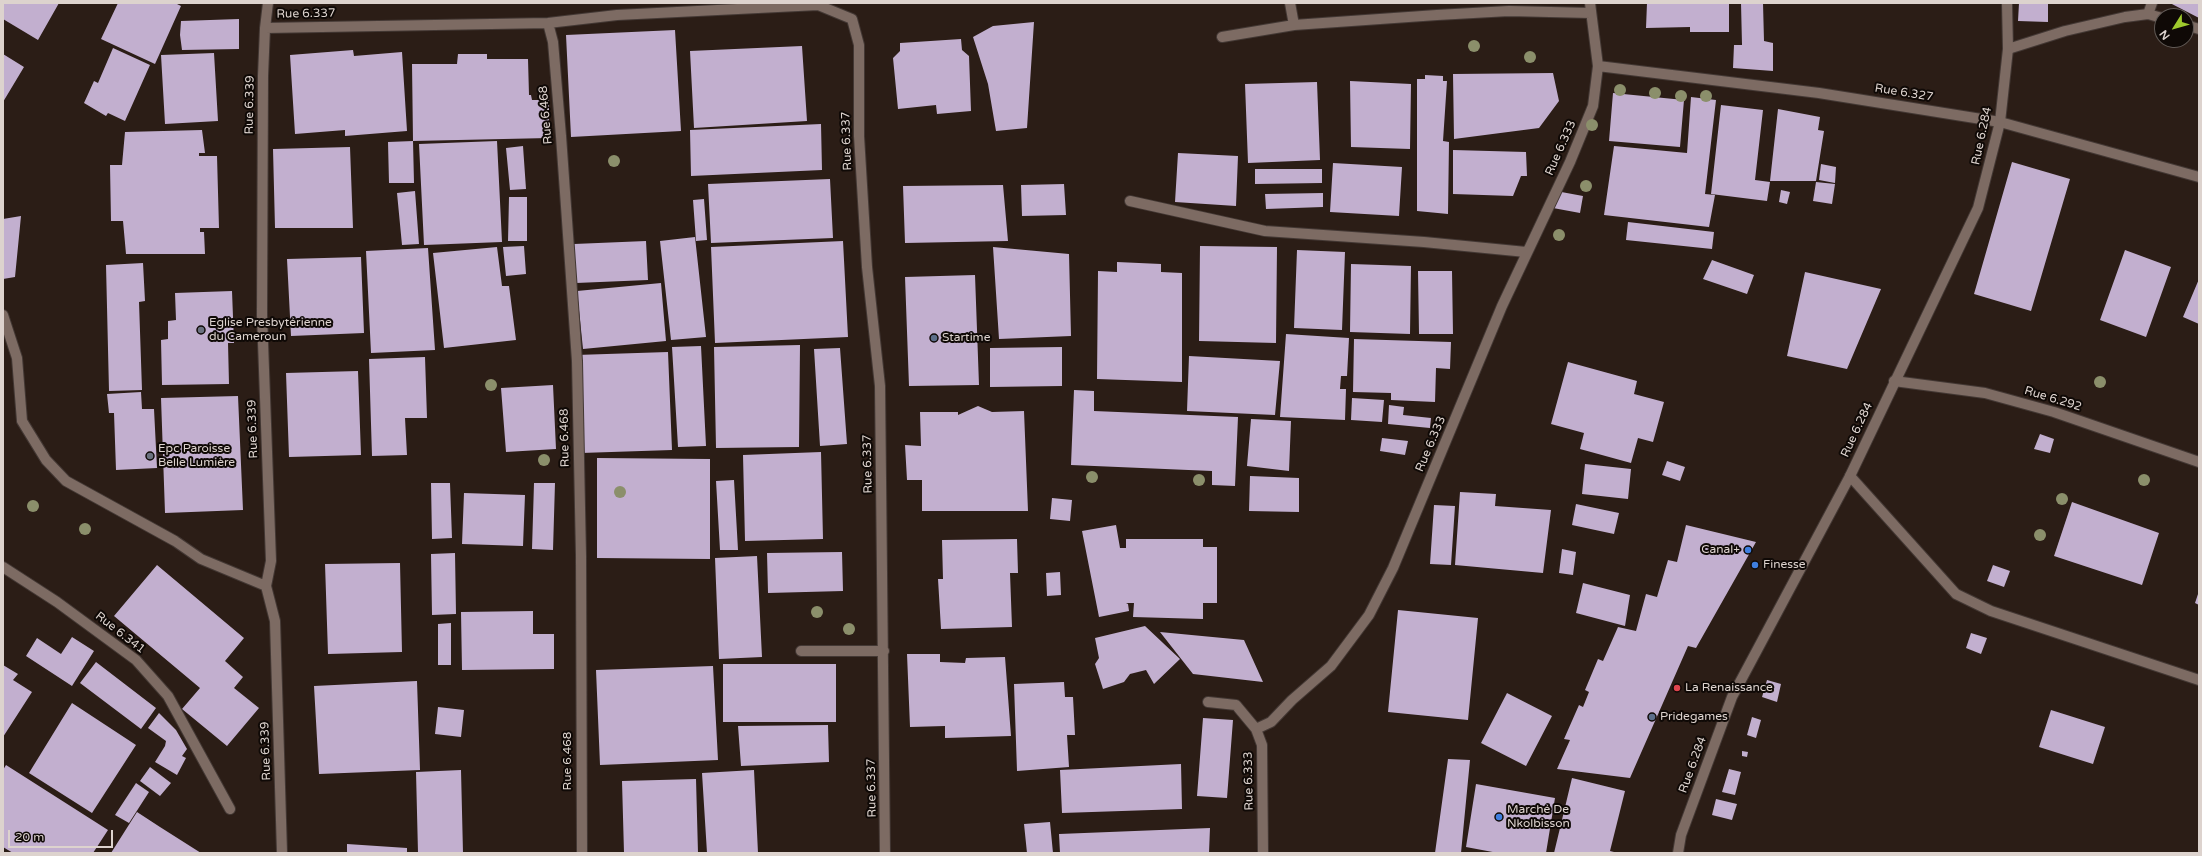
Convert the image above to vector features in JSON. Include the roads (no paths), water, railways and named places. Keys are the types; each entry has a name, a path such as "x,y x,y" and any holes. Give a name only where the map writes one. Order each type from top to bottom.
{"street":[{"name":"Rue 6.339","path":"268,3 265,28 262,315 271,560 266,586 275,622 282,853"},
{"path":"1290,3 1294,26"},
{"name":"Rue 6.284","path":"1678,853 1681,835 1732,697 1850,476 1894,381 1978,208 2000,122 2008,49 2007,3"},
{"path":"2148,14 2152,3"},
{"name":"Rue 6.337","path":"265,28 548,23 617,15 818,5 852,19 859,45 860,143 867,267 880,386 885,853"},
{"name":"Rue 6.333","path":"1222,37 1294,26 1509,11 1590,8 1598,66 1593,106 1570,162 1526,252 1393,568 1369,615 1331,666 1292,700 1271,722 1256,729 1262,745 1263,853"},
{"path":"2008,49 2065,31 2148,14 2154,16"},
{"name":"Rue 6.468","path":"548,23 553,42 559,105 577,361 581,556 582,853"},
{"name":"Rue 6.327","path":"1598,66 1819,93 2000,122 2199,177"},
{"path":"1130,201 1265,232 1424,242 1526,252"},
{"path":"3,316 16,358 22,421 46,460 66,481 174,541 201,559 266,586"},
{"name":"Rue 6.292","path":"1894,381 1985,393 2054,412 2199,462"},
{"path":"1850,476 1956,594 1991,611 2199,680"},
{"name":"Rue 6.341","path":"3,567 57,602 136,660 168,696 230,809"},
{"path":"801,651 884,651"},
{"path":"1208,702 1236,705 1256,729"}],"place":[{"name":"Eglise Presbytérienne du Cameroun","path":"201,330"},
{"name":"Startime","path":"934,338"},
{"name":"Epc Paroisse Belle Lumière","path":"150,456"},
{"name":"Canal+","path":"1748,550"},
{"name":"Finesse","path":"1755,565"},
{"name":"La Renaissance","path":"1677,688"},
{"name":"Pridegames","path":"1652,717"},
{"name":"Marché De Nkolbisson","path":"1499,817"}]}
